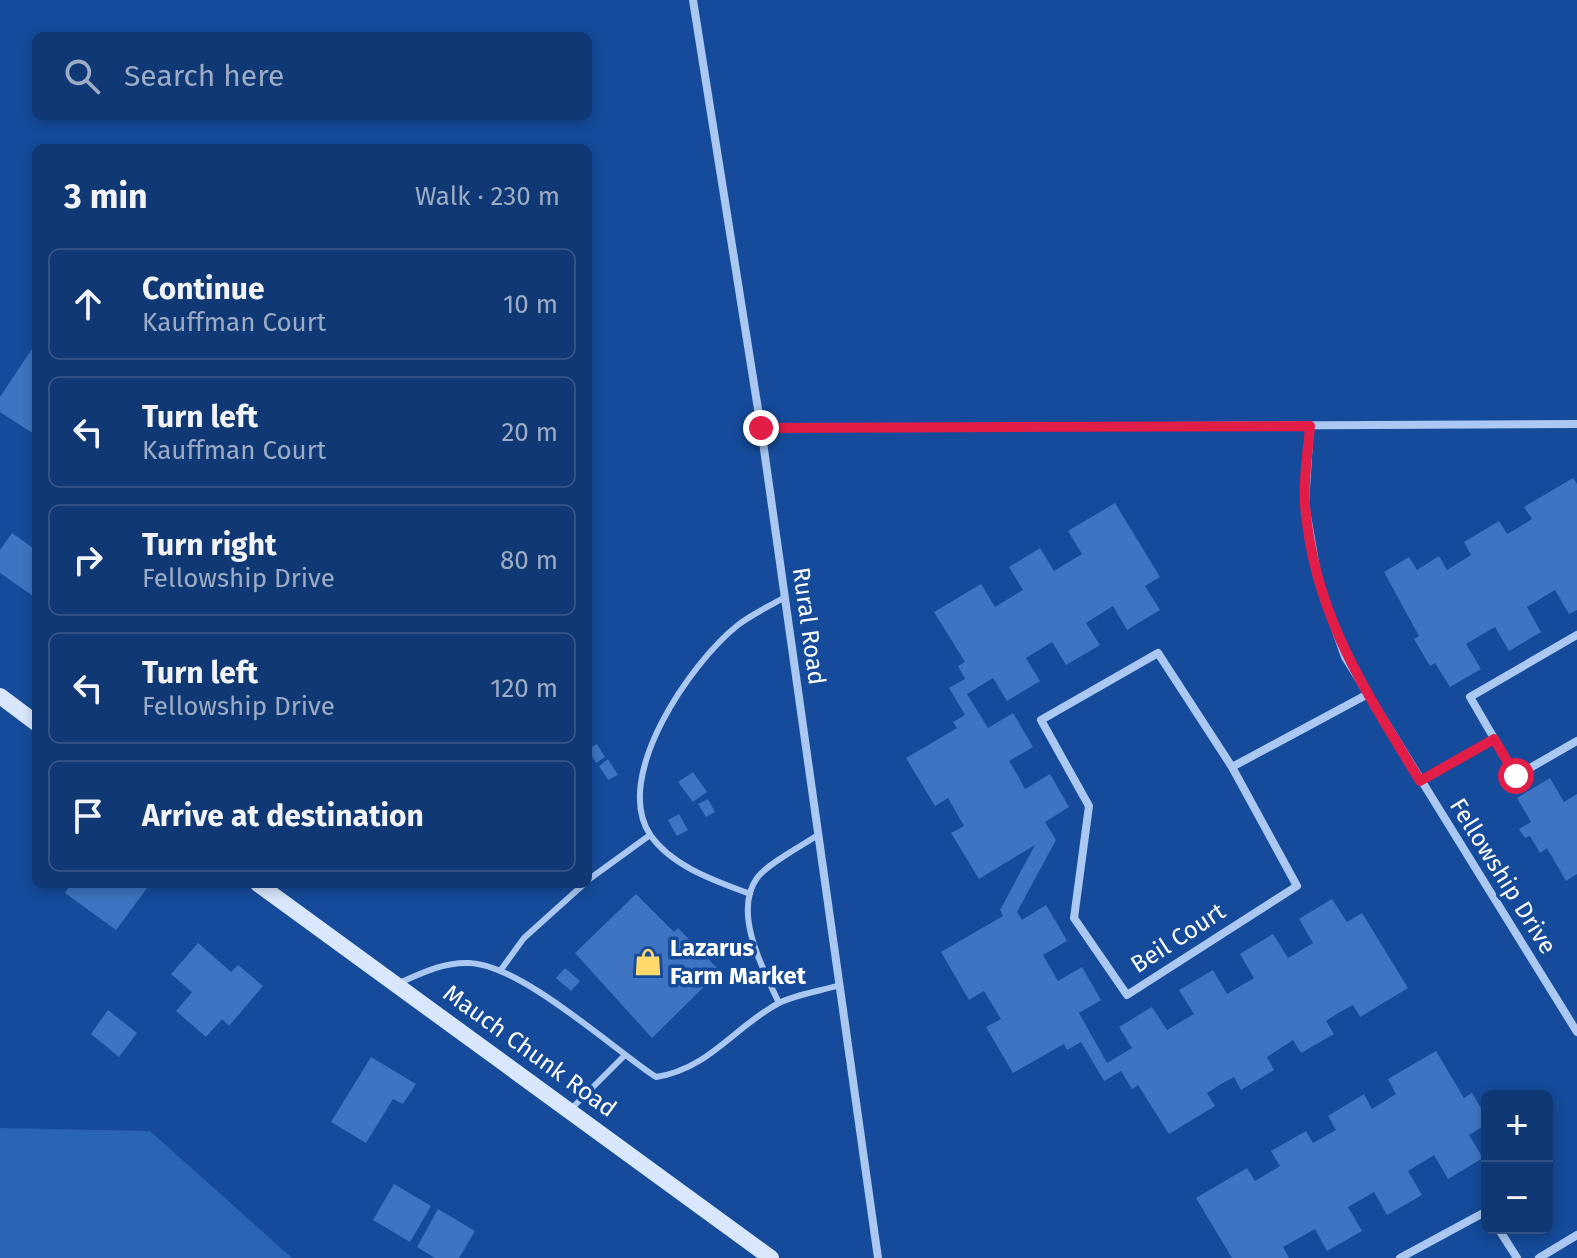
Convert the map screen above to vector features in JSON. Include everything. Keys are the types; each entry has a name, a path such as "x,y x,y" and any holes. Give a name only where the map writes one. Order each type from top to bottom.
{"main road":[{"path":"0,696 32,720"},
{"name":"Mauch Chunk Road","path":"264,888 771,1258"}],"street":[{"name":"Rural Road","path":"693,0 761,428 878,1258"},
{"path":"761,428 1577,424"},
{"name":"Fellowship Drive","path":"1310,426 1305,504 1318,580 1345,657 1577,1032"},
{"path":"1577,635 1470,697 1516,776 1577,741"},
{"name":"Beil Court","path":"1158,653 1232,767 1297,886 1127,995 1074,918 1089,806 1041,720 1158,653"},
{"path":"1232,767 1368,694"},
{"path":"1420,781 1494,739"},
{"path":"1400,1258 1481,1214"},
{"path":"1502,1234 1517,1258"},
{"path":"1539,1258 1577,1235"}],"lane":[{"path":"750,894 714,881 678,861 650,835 639,802 643,763 675,701 703,660 738,625 785,597"},
{"path":"592,878 650,835"},
{"path":"779,1003 763,970 748,918 750,894 758,876 818,835"},
{"path":"500,971 524,938 579,888"},
{"path":"397,984 441,965 472,962 500,971 559,1006 656,1077 673,1075 710,1057 779,1003 840,985"},
{"path":"570,1110 625,1055"}],"shaded area":[{"path":"0,1128 150,1131 292,1258 0,1258"}],"building":[{"path":"32,349 32,433 0,412 0,397"},
{"path":"1573,478 1577,484 1577,610 1569,614 1555,590 1527,607 1541,632 1509,651 1495,627 1466,644 1481,669 1450,687 1435,663 1430,666 1414,639 1419,636 1384,572 1409,557 1417,570 1439,556 1447,570 1471,555 1464,542 1499,521 1507,534 1518,528 1532,519 1524,507"},
{"path":"1115,503 1160,577 1145,586 1160,610 1127,630 1113,606 1086,623 1100,645 1066,665 1052,642 1026,658 1040,681 1007,701 993,678 967,694 988,728 1013,713 1033,747 1009,761 1025,789 1050,774 1069,807 1045,822 1056,840 1017,912 1022,920 1046,905 1058,925 1067,941 1043,955 1058,981 1082,967 1101,1000 1079,1013 1107,1063 1132,1048 1119,1027 1152,1007 1167,1030 1194,1014 1179,990 1213,970 1227,994 1254,978 1240,954 1273,934 1288,958 1313,943 1299,919 1332,899 1347,922 1362,913 1408,988 1360,1017 1353,1005 1340,1012 1326,1021 1334,1034 1301,1053 1293,1040 1267,1057 1274,1070 1241,1090 1234,1077 1221,1084 1207,1093 1215,1106 1169,1134 1138,1085 1132,1089 1121,1071 1104,1081 1081,1042 1067,1050 1064,1044 1013,1073 986,1027 1001,1019 984,991 969,1000 941,952 1003,916 1000,910 1035,845 979,879 951,833 964,826 948,798 935,806 906,758 957,728 953,722 965,715 949,688 965,679 958,666 965,662 934,612 981,584 995,607 1023,590 1009,567 1040,548 1054,571 1082,554 1068,531"},
{"path":"12,533 32,547 32,595 0,573 0,550"},
{"path":"597,744 605,757 596,763 592,756 592,747"},
{"path":"608,759 618,775 608,780 599,766"},
{"path":"693,772 707,792 693,802 678,782"},
{"path":"1550,778 1564,802 1577,794 1577,874 1566,881 1547,848 1540,853 1530,836 1525,838 1519,829 1531,822 1517,798"},
{"path":"708,799 715,812 706,817 698,804"},
{"path":"679,814 688,830 677,836 668,820"},
{"path":"68,888 147,888 116,930 65,893"},
{"name":"Lazarus Farm Market","path":"636,894 674,932 678,928 720,971 652,1038 575,953"},
{"path":"198,943 231,972 238,965 263,986 229,1026 222,1019 206,1037 176,1011 192,992 171,974"},
{"path":"565,968 580,981 571,991 556,978"},
{"path":"108,1010 137,1033 119,1057 91,1034"},
{"path":"1436,1051 1464,1098 1472,1093 1481,1108 1481,1128 1469,1135 1481,1159 1448,1179 1434,1155 1408,1171 1422,1195 1387,1215 1374,1192 1348,1207 1362,1231 1327,1251 1315,1229 1283,1247 1289,1258 1232,1258 1196,1198 1247,1168 1255,1181 1280,1166 1271,1151 1306,1131 1313,1143 1336,1130 1328,1116 1364,1094 1372,1109 1396,1094 1388,1079"},
{"path":"371,1057 416,1084 403,1104 393,1099 366,1143 331,1122"},
{"path":"394,1184 431,1206 410,1242 373,1220"},
{"path":"438,1209 475,1231 459,1258 435,1258 417,1247"}],"place":[{"name":"Lazarus Farm Market","path":"648,962"}],"route":[{"path":"761,428 1310,426 1305,504 1318,580 1345,657 1420,781 1494,739 1516,776"}]}
